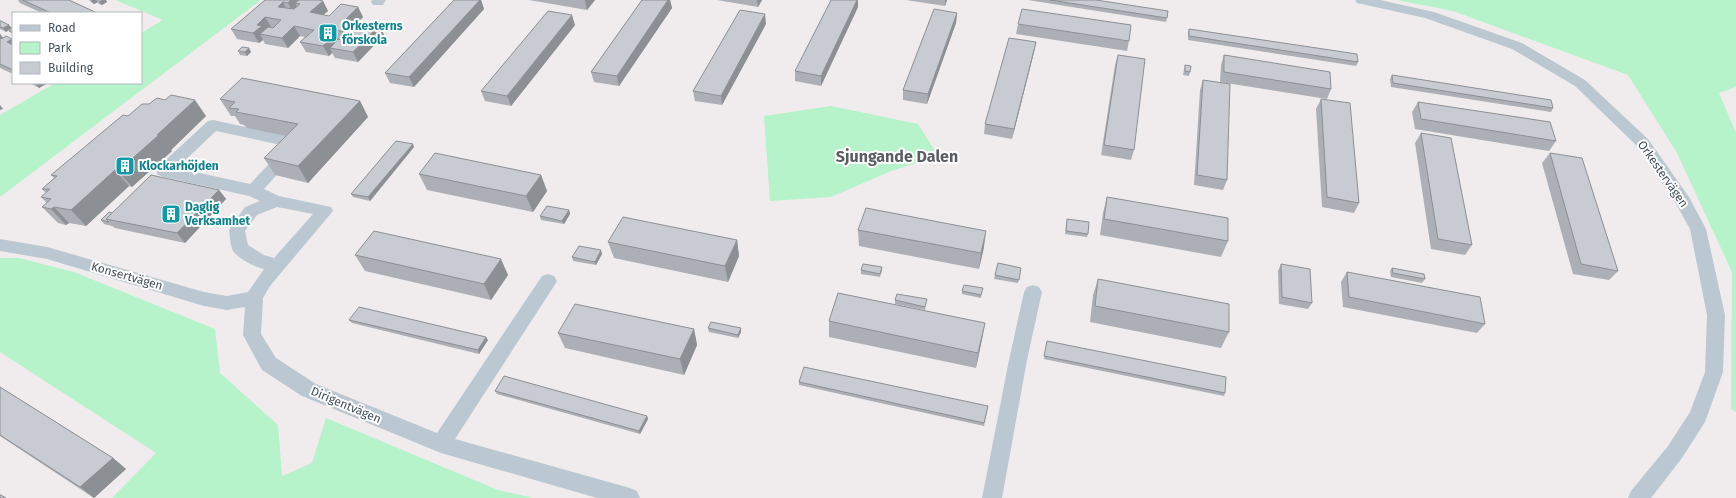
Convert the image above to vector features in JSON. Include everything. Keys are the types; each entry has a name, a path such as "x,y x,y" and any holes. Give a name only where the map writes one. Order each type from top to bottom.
{"street":[{"name":"Orkestervägen","path":"1362,0 1429,15 1517,46 1580,83 1643,143 1683,201 1698,229 1716,315 1714,372 1698,416 1675,452 1638,498"},
{"path":"253,191 298,143 213,125 164,171 253,191 276,202"},
{"name":"Dirigentvägen","path":"277,265 259,262 240,248 237,230 251,211 276,202 303,206 325,212 277,265 264,281 254,298 252,335 270,364 309,390 440,444 630,498"},
{"name":"Konsertvägen","path":"0,245 47,252 204,298 227,303 254,298"},
{"path":"440,444 548,280"},
{"path":"992,498 1018,360 1033,292"}],"green space":[{"path":"115,0 261,0 0,197 0,115 53,84 142,84 142,32 163,20"},
{"path":"1397,0 1736,0 1736,87 1719,93 1736,133 1736,412 1731,409 1732,272 1677,153 1628,75 1453,11"},
{"path":"831,106 918,124 938,156 891,171 831,197 770,201 764,116"},
{"path":"0,258 19,258 74,272 215,329 220,373 278,425 282,476 312,463 326,418 498,490 533,498 112,498 156,453 0,352"}],"building":[{"path":"23,0 69,0 95,12 49,12"},
{"path":"265,0 291,0 288,3 283,2 278,7 294,9 300,4 295,3 299,0 323,1 310,12 329,16 341,4 358,7 346,19 380,25 353,52 330,48 338,39 344,40 351,33 334,30 327,37 332,38 323,46 300,42 314,30 294,26 282,38 260,34 268,27 273,28 281,20 265,17 257,25 262,26 253,33 231,29"},
{"path":"454,0 480,0 409,77 385,73"},
{"path":"642,0 668,0 617,76 591,72"},
{"path":"831,0 857,0 821,76 795,71"},
{"path":"1050,0 1096,0 1168,11 1167,18"},
{"path":"934,9 957,13 928,94 903,90"},
{"path":"1022,9 1131,25 1129,41 1018,24"},
{"path":"740,10 765,14 721,96 693,91"},
{"path":"548,11 572,15 507,96 481,91"},
{"path":"0,21 9,25 3,28 0,27"},
{"path":"1189,29 1357,54 1358,62 1189,36"},
{"path":"6,36 12,39 7,42 12,44 12,70 0,64 0,38 1,39"},
{"path":"1009,38 1036,42 1014,129 985,124"},
{"path":"242,47 249,48 245,52 238,51"},
{"path":"1118,55 1145,59 1134,150 1104,145"},
{"path":"1224,55 1330,72 1331,89 1224,72"},
{"path":"1185,65 1191,66 1190,72 1185,71"},
{"path":"1392,75 1551,100 1553,108 1393,83"},
{"path":"242,78 360,101 298,166 264,158 298,124 236,112 239,109 229,108 235,102 220,99"},
{"path":"1203,80 1230,84 1227,180 1197,175"},
{"path":"171,95 195,100 157,135 159,135 118,171 115,170 71,210 54,207 51,209 42,207 51,199 41,197 50,189 42,189 57,176 51,175 123,115 128,116 142,104 149,104 157,98 165,100"},
{"path":"1321,99 1350,103 1359,203 1327,197"},
{"path":"1418,102 1550,122 1556,141 1421,119"},
{"path":"1421,133 1451,138 1472,245 1438,239"},
{"path":"396,141 413,144 368,197 351,194"},
{"path":"435,153 541,175 526,196 419,174"},
{"path":"1550,153 1582,158 1618,271 1581,264"},
{"name":"Daglig Verksamhet","path":"151,175 219,190 177,233 106,219"},
{"path":"1107,197 1228,218 1228,241 1104,219"},
{"path":"547,206 569,210 562,221 540,216"},
{"path":"866,208 986,231 981,253 858,230"},
{"path":"109,212 112,213 106,219 109,222 101,220"},
{"path":"623,217 737,240 725,266 608,242"},
{"path":"1067,219 1089,222 1088,234 1066,231"},
{"path":"374,231 501,259 484,284 355,255"},
{"path":"579,246 601,250 595,262 572,257"},
{"path":"998,263 1021,268 1019,280 995,275"},
{"path":"863,264 882,267 880,274 861,270"},
{"path":"1281,264 1310,269 1312,303 1282,297"},
{"path":"1392,268 1424,274 1425,279 1393,273"},
{"path":"1347,272 1480,297 1485,324 1349,297"},
{"path":"1098,279 1229,304 1229,332 1095,306"},
{"path":"964,285 983,288 981,295 962,291"},
{"path":"838,293 985,323 978,353 829,321"},
{"path":"897,294 927,299 925,307 895,300"},
{"path":"575,304 694,329 680,359 558,333"},
{"path":"359,307 486,337 478,350 349,320"},
{"path":"711,322 741,328 738,335 708,328"},
{"path":"1047,341 1226,377 1225,393 1044,356"},
{"path":"804,367 988,406 984,423 799,382"},
{"path":"504,376 647,416 639,431 495,391"},
{"path":"0,387 113,458 80,487 0,435"},
{"path":"1,495 6,498 0,498"}],"place":[{"name":"Orkesterns förskola","path":"328,33"},
{"name":"Klockarhöjden","path":"125,166"},
{"name":"Daglig Verksamhet","path":"171,214"}],"district":[{"name":"Sjungande Dalen","path":"897,156"}]}
